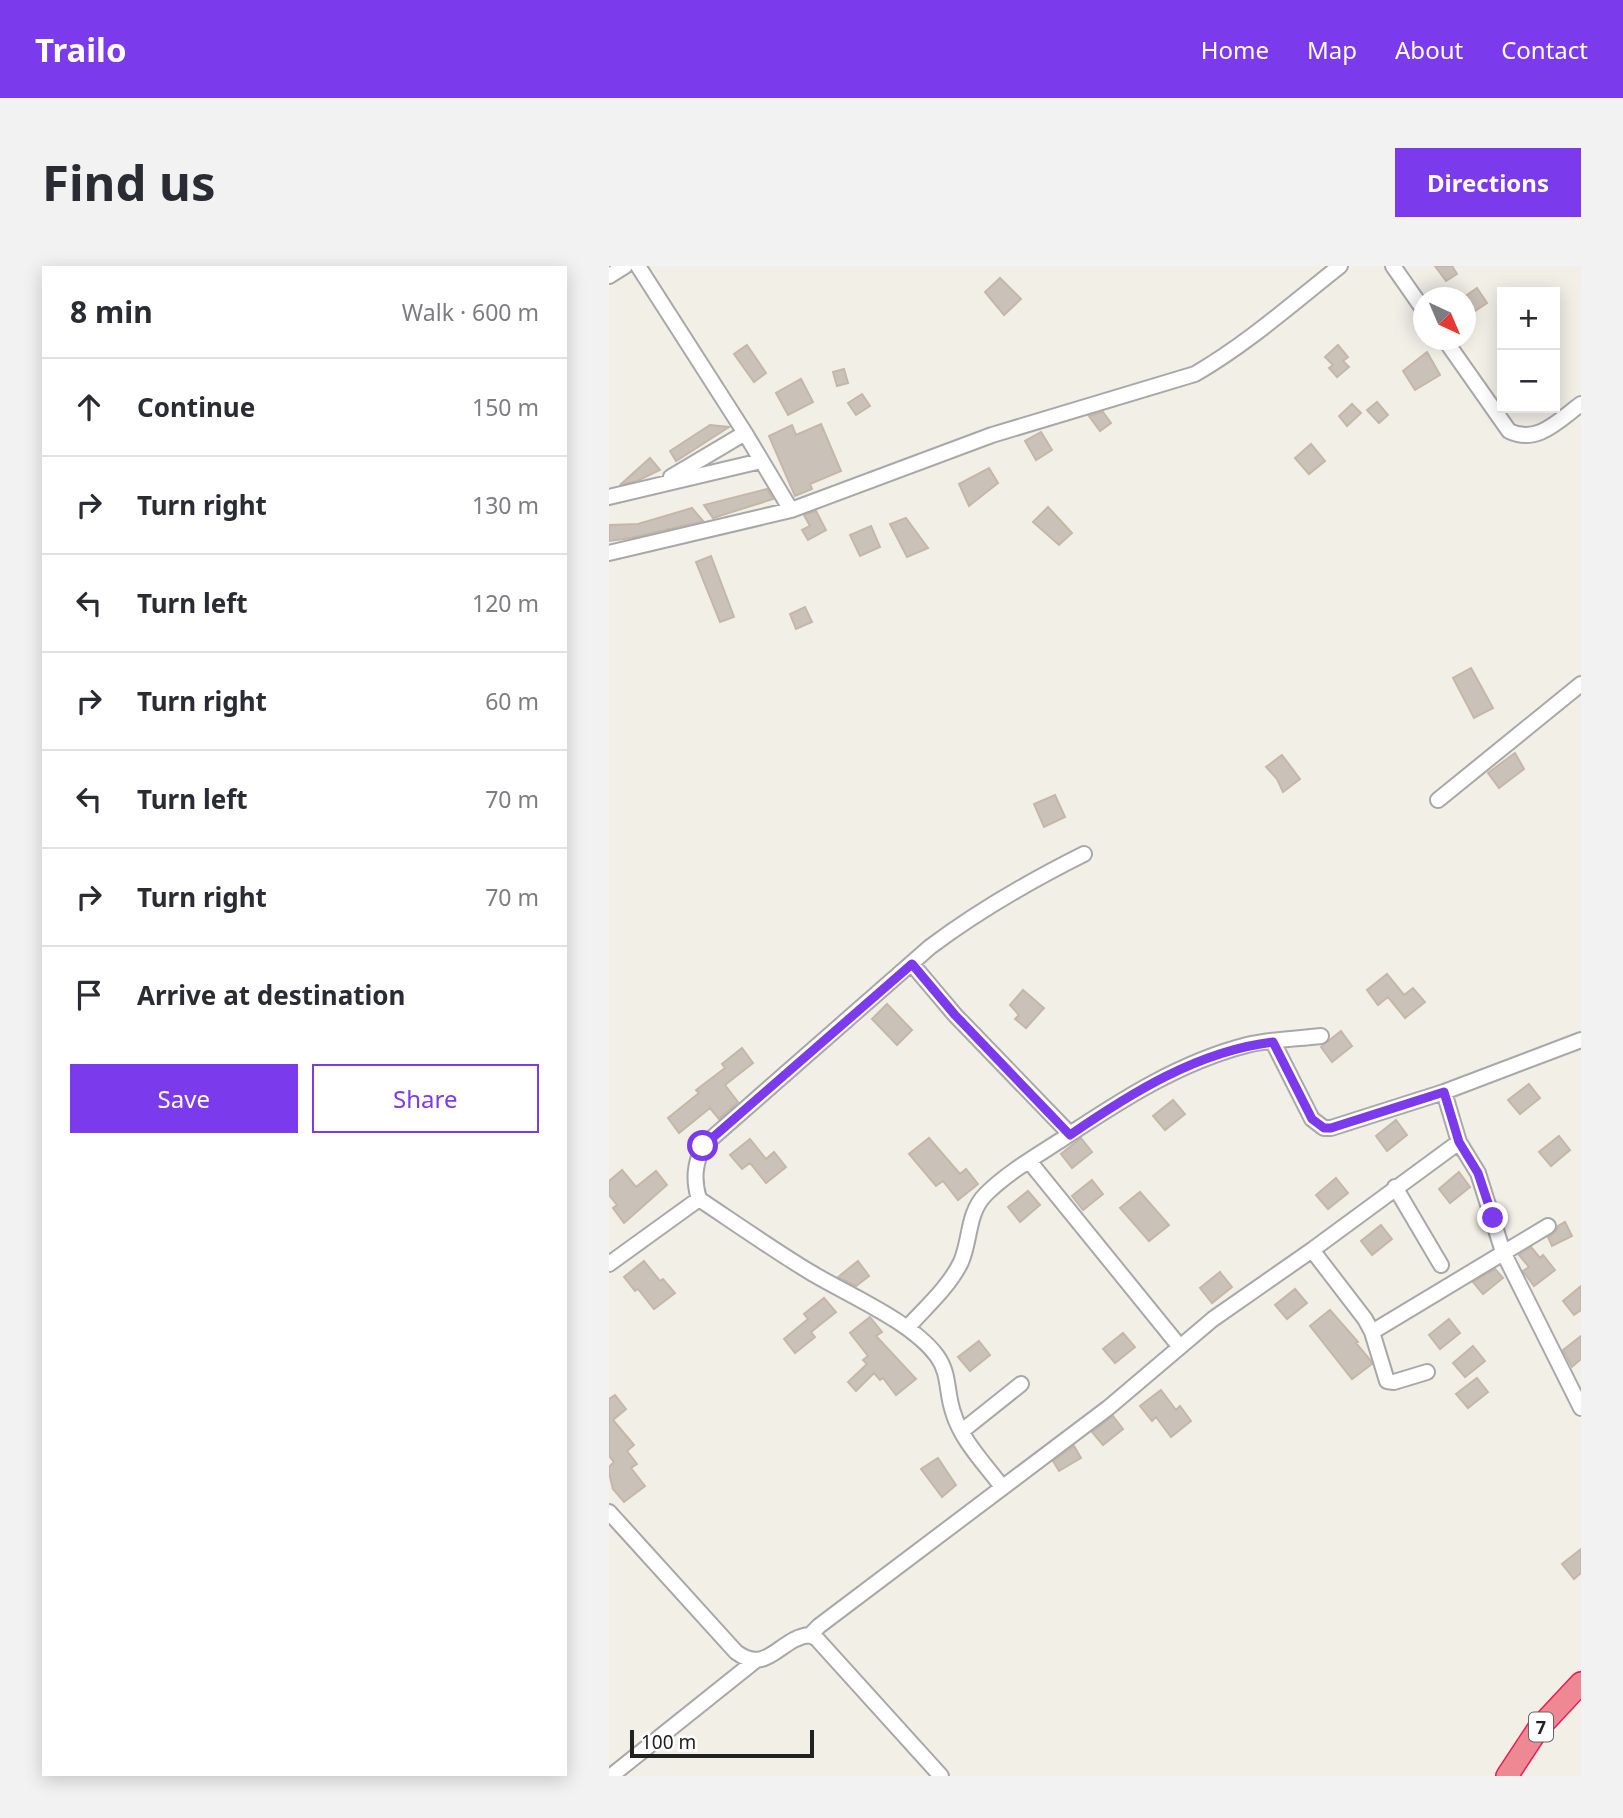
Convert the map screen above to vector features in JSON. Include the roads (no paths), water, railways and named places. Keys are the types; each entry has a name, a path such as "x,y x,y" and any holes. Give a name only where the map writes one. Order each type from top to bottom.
{"highway":[{"name":"7","path":"1507,1776 1538,1729 1581,1683"}],"street":[{"path":"609,276 625,266"},
{"path":"638,266 791,510"},
{"path":"609,553 791,510 992,435 1195,374 1269,322 1340,266"},
{"path":"1393,266 1413,295"},
{"path":"1452,350 1509,431 1519,436 1542,432 1581,404"},
{"path":"657,485 745,433"},
{"path":"609,497 761,461"},
{"path":"1438,800 1581,684"},
{"path":"1002,1487 962,1431 952,1411 948,1378 929,1346 907,1328 808,1270 699,1199 695,1182 696,1163 703,1146 957,927 999,900 1084,854"},
{"path":"912,964 955,1015 1070,1135"},
{"path":"907,1328 947,1283 961,1262 973,1213 986,1194 1029,1161 1111,1106 1212,1056 1250,1045 1321,1037"},
{"path":"1273,1042 1308,1113 1317,1124 1331,1128 1444,1092 1581,1040"},
{"path":"1444,1092 1459,1142 1478,1173 1503,1252 1581,1408"},
{"path":"611,1776 755,1661 810,1635 818,1626 1108,1408 1213,1319 1459,1142"},
{"path":"1029,1161 1180,1346"},
{"path":"1395,1187 1441,1265"},
{"path":"609,1264 699,1199"},
{"path":"1372,1332 1548,1226"},
{"path":"1312,1250 1372,1332 1387,1381 1394,1382 1427,1372"},
{"path":"962,1431 1021,1384"},
{"path":"609,1512 736,1652 755,1661"},
{"path":"810,1635 817,1639 941,1776"}]}
